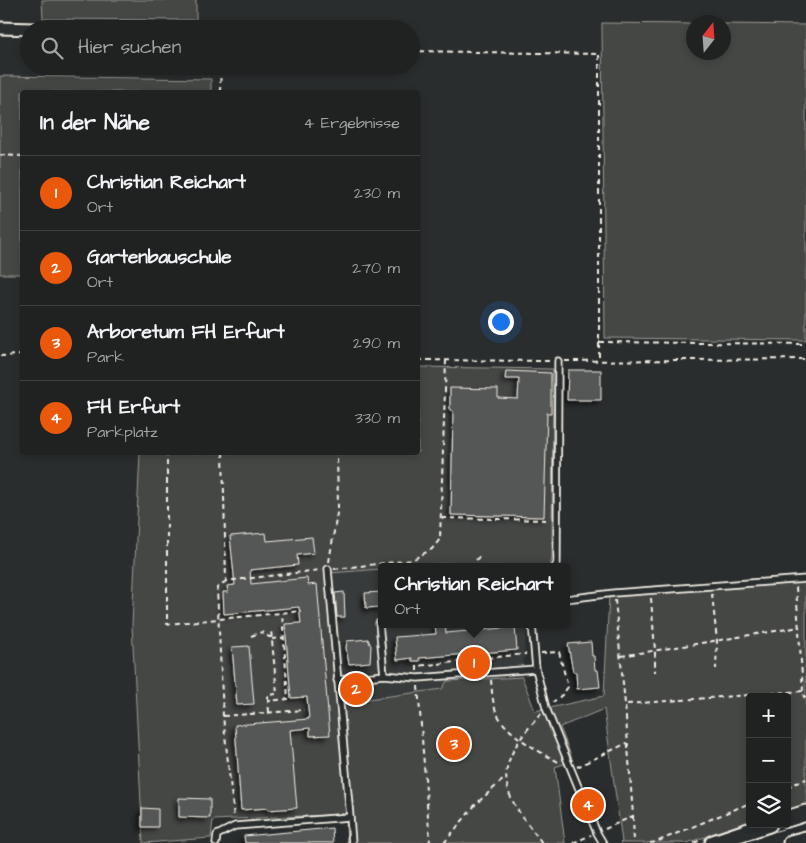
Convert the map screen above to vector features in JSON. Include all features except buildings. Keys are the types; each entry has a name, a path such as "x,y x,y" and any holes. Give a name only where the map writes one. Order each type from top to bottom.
{"main road":[{"path":"791,818 806,813"},
{"path":"713,843 757,828"},
{"path":"791,843 806,838"}],"street":[{"path":"0,28 20,29"}],"lane":[{"path":"557,563 558,361"},
{"path":"328,570 352,843"},
{"path":"570,598 806,579"},
{"path":"379,628 384,676"},
{"path":"532,628 536,669 546,708 597,833 603,843"},
{"path":"337,680 384,676 418,678 536,669"},
{"path":"216,843 216,835 235,826 350,817"}],"path":[{"path":"420,50 599,54 599,360"},
{"path":"220,90 221,75"},
{"path":"0,155 20,156"},
{"path":"599,342 806,344"},
{"path":"0,356 20,355"},
{"path":"420,360 806,359"},
{"path":"387,563 412,560 432,549 440,539 446,360"},
{"path":"167,455 167,624 301,611"},
{"path":"223,455 226,581"},
{"path":"328,570 338,507 337,455"},
{"path":"442,518 557,521"},
{"path":"476,560 480,556"},
{"path":"235,826 223,716 217,588 226,581 378,564"},
{"path":"795,579 800,627 803,691 804,697 806,697"},
{"path":"712,586 716,669"},
{"path":"650,590 655,672"},
{"path":"614,593 622,656 634,843"},
{"path":"268,701 288,699 282,613"},
{"path":"622,656 800,627"},
{"path":"269,712 268,695 277,694 271,630"},
{"path":"251,636 262,632 272,638 284,638"},
{"path":"430,843 417,666 559,652 568,686 562,695 546,708 520,738 508,763 505,778 509,795 520,814 542,843"},
{"path":"486,660 492,698 497,713 505,725 539,752 571,770 628,743"},
{"path":"625,704 803,691"},
{"path":"223,716 304,710"},
{"path":"444,843 476,804 505,778"},
{"path":"791,785 806,779"},
{"path":"650,843 746,805"},
{"path":"572,843 633,816"}],"shaded area":[{"path":"42,0 196,0 196,20 43,19"},
{"path":"602,23 686,24 686,60 731,60 731,24 806,25 806,340 605,338"},
{"path":"0,76 211,79 211,90 20,90 20,274 0,274"},
{"path":"420,367 553,369 550,563 378,563 378,569 330,573 339,703 442,689 447,681 522,677 535,711 604,696 609,596 806,582 806,804 791,809 791,693 746,693 746,823 687,843 620,843 622,842 604,709 560,727 573,761 555,767 565,843 347,843 346,826 348,814 213,820 211,838 143,843 132,625 140,455 420,455"},
{"path":"378,569 378,628 527,628 522,677 448,681 443,689 339,703 330,573"}],"tram line":[{"path":"737,843 806,822"}],"place":[{"name":"Christian Reichart","path":"474,663"},
{"name":"Gartenbauschule","path":"356,689"},
{"name":"Arboretum FH Erfurt","path":"454,744"},
{"name":"FH Erfurt","path":"588,805"}]}
